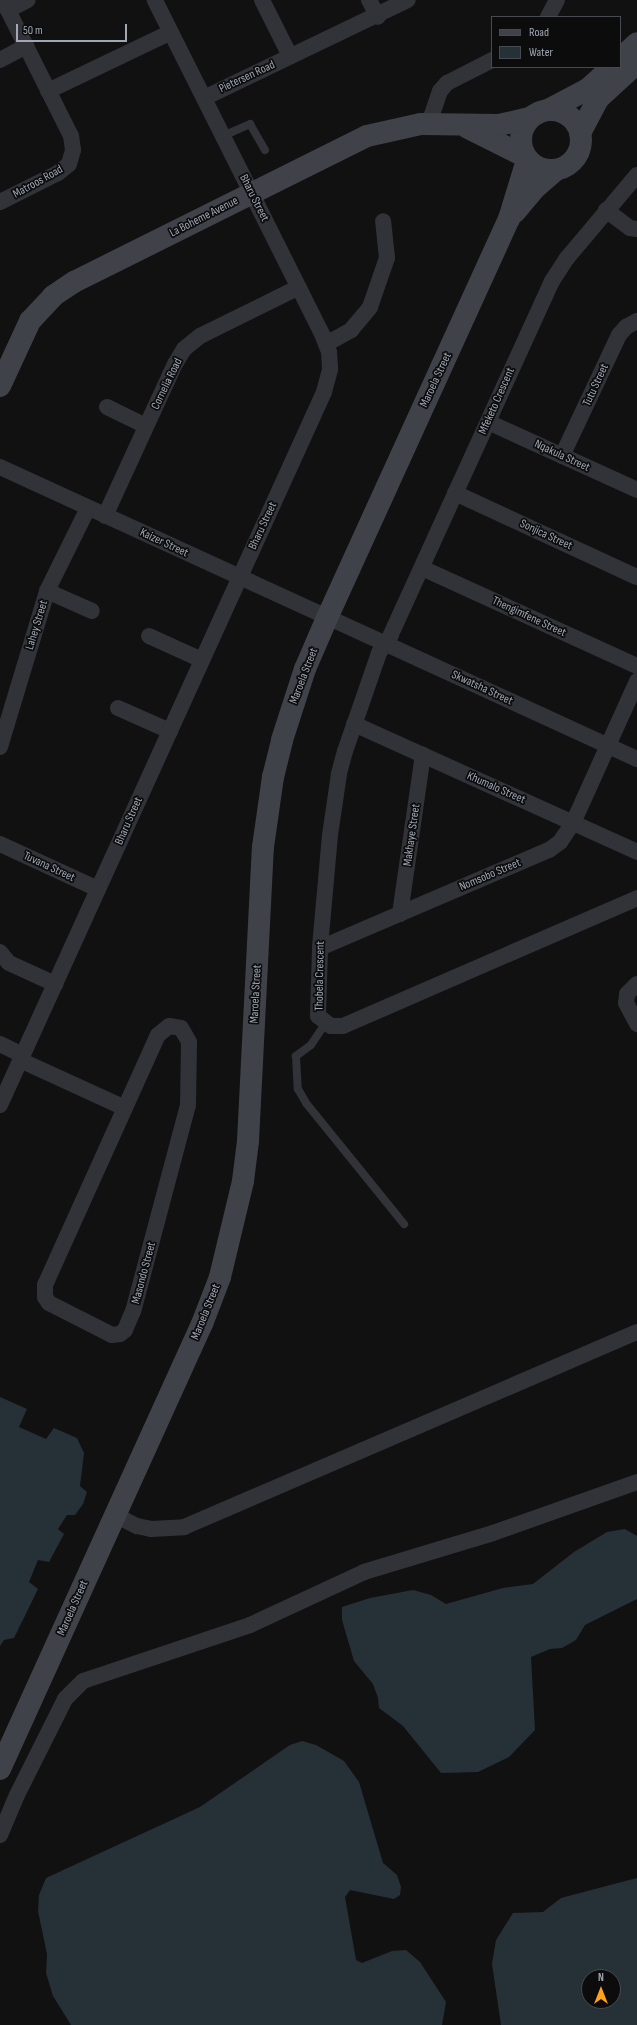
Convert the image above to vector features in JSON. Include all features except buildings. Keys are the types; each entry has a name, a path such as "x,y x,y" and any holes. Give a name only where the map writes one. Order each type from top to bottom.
{"street":[{"name":"Matroos Road","path":"0,202 58,173 72,157 71,136 6,5 28,0"},
{"name":"Bharu Street","path":"0,1105 324,392 330,369 326,344 299,287 155,0"},
{"name":"Pietersen Road","path":"262,0 290,56"},
{"path":"369,0 378,17"},
{"name":"Pietersen Road","path":"204,98 290,56 378,17 408,0"},
{"path":"549,16 557,0"},
{"path":"48,90 171,32"},
{"path":"627,66 588,89 539,114 522,128 520,139 526,158 546,170 556,170 573,160 578,152 580,133 599,98 627,66 637,43"},
{"path":"0,60 26,46"},
{"path":"428,123 440,90 447,83 491,61"},
{"path":"539,114 566,114 576,124 580,133"},
{"name":"La Boheme Avenue","path":"0,386 30,321 53,296 74,282 367,136 402,126 428,123 500,125 539,114"},
{"name":"La Boheme Avenue","path":"459,124 526,158"},
{"name":"Maroela Street","path":"0,1769 202,1324 232,1232 248,1141 263,847 268,805 293,704 327,618 509,219 526,158"},
{"name":"Maroela Street","path":"509,219 534,189 556,170"},
{"name":"Mfeketo Crescent","path":"385,644 422,568 555,275 606,210 637,175"},
{"path":"606,210 630,228 637,229"},
{"path":"326,344 351,330 370,307 387,258 383,221"},
{"name":"Cornelia Road","path":"106,516 146,426 184,349 200,336 299,287"},
{"name":"Tutu Street","path":"562,456 619,335 626,327 637,321"},
{"path":"107,407 146,426"},
{"name":"Nqakula Street","path":"488,422 562,456 636,487"},
{"name":"Kaizer Street","path":"0,467 327,618"},
{"name":"Sonjica Street","path":"456,493 637,577"},
{"name":"Lahey Street","path":"0,747 47,591 88,508"},
{"name":"Thengimfene Street","path":"422,568 637,666"},
{"path":"47,591 92,611"},
{"name":"Skwatsha Street","path":"327,618 637,759"},
{"path":"149,636 202,660"},
{"name":"Thobela Crescent","path":"385,644 379,653 345,751 337,790 320,948 317,1011 325,1024 337,1027 343,1026 637,898"},
{"name":"Nomsobo Street","path":"320,948 549,850 560,842 573,823 637,681"},
{"path":"118,708 170,731"},
{"name":"Khumalo Street","path":"354,724 637,852"},
{"name":"Makhaye Street","path":"400,914 423,755"},
{"name":"Tuvana Street","path":"0,844 98,889"},
{"path":"0,952 9,963 55,984"},
{"path":"637,984 628,994 626,1003 637,1024"},
{"name":"Masondo Street","path":"169,1026 181,1028 187,1036 190,1053 186,1115 134,1311 125,1330 120,1334 112,1335 49,1303 44,1289 125,1108 158,1035 169,1026"},
{"path":"0,1044 22,1057 125,1108"},
{"path":"115,1515 136,1526 151,1529 184,1527 637,1332"},
{"path":"0,1835 17,1794 64,1699 83,1681 250,1625 364,1572 493,1533 637,1482"}],"lane":[{"path":"223,136 250,124 265,150"},
{"path":"325,1024 311,1045 296,1056 298,1089 306,1103 404,1224"}],"water":[{"path":"0,1397 27,1409 19,1427 46,1439 54,1428 77,1438 84,1453 80,1486 87,1492 83,1504 75,1515 67,1515 58,1529 64,1534 49,1562 38,1560 29,1582 38,1589 14,1638 4,1640 0,1646"},
{"path":"625,1529 637,1536 637,1599 585,1625 576,1640 562,1648 550,1649 531,1657 535,1730 509,1757 478,1772 441,1773 403,1726 379,1708 378,1698 373,1684 354,1661 342,1620 342,1607 370,1598 413,1590 431,1595 446,1604 503,1588 533,1584 574,1552 607,1532"},
{"path":"302,1741 316,1745 344,1761 359,1782 383,1863 397,1875 401,1887 400,1895 394,1899 350,1890 345,1897 356,1960 362,1963 392,1951 406,1950 420,1962 446,2002 442,2025 71,2025 53,1996 46,1973 47,1954 38,1911 39,1895 46,1878 200,1807 290,1745"},
{"path":"637,1878 637,2025 501,2025 492,1964 496,1940 513,1913 543,1912 561,1898"}]}
